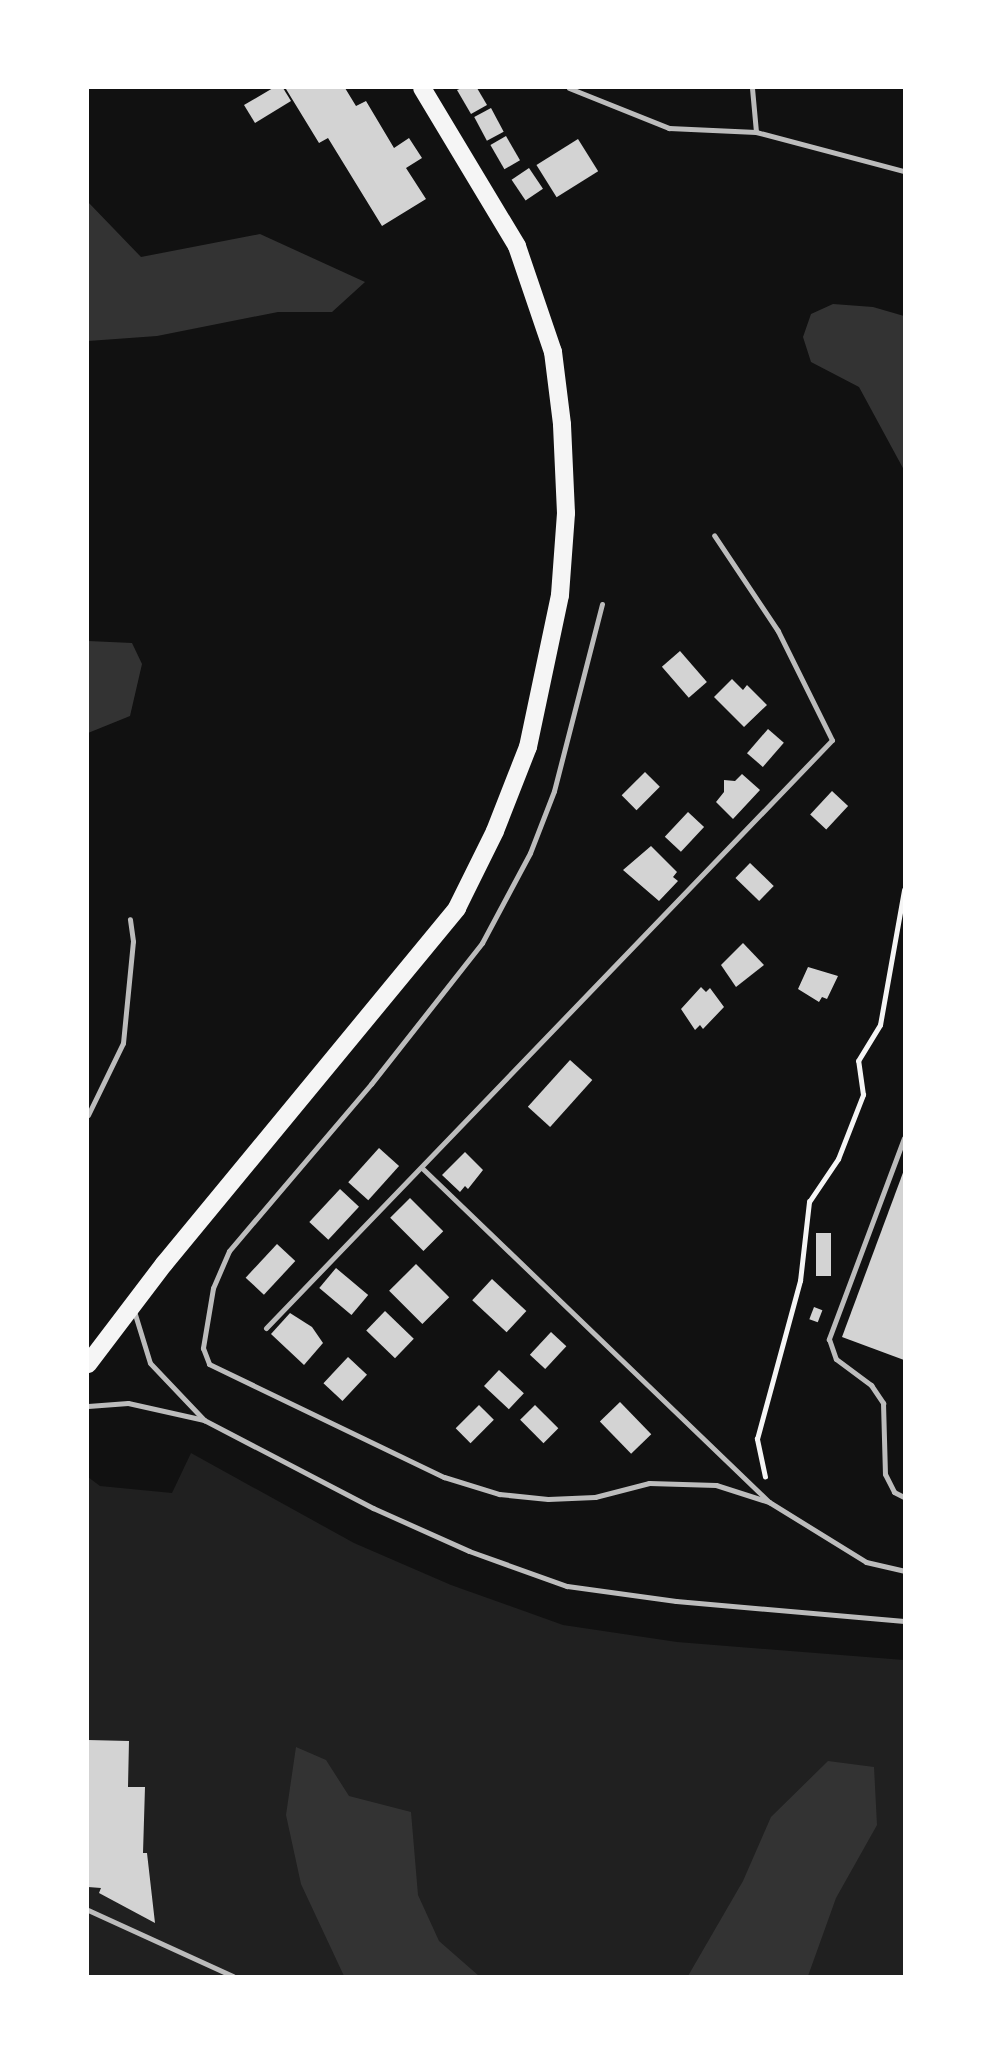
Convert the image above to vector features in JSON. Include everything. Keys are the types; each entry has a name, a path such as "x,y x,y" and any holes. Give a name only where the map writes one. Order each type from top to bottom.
{"main road":[{"path":"88,1360 457,908 495,831 528,747 544,684 560,595 566,513 562,424 553,352 517,246 422,88"}],"lane":[{"path":"569,88 669,128 756,132 905,171"},
{"path":"752,88 756,132"},
{"path":"266,1328 832,740 778,631 714,535"},
{"path":"601,604 554,791 530,853 482,943 371,1084 229,1251 213,1288 203,1348 209,1364 444,1477 499,1494 548,1500 595,1497 649,1483 703,1485 769,1502"},
{"path":"88,1115 123,1043 133,941 130,919"},
{"path":"905,1138 829,1339 836,1359 871,1385 883,1404 885,1474 894,1492 905,1497"},
{"path":"422,1168 769,1502 866,1562 905,1571"},
{"path":"133,1304 150,1363 204,1420"},
{"path":"88,1406 128,1404 204,1420 373,1508 469,1550 567,1586 676,1601 905,1621"},
{"path":"88,1910 233,1976"}],"path":[{"path":"769,1502 757,1439 800,1281 809,1202 838,1159 863,1095 858,1061 880,1024 905,890"}],"shaded area":[{"path":"88,202 141,257 260,234 365,282 332,312 278,312 157,336 88,341"},
{"path":"833,304 873,307 904,316 904,470 859,387 811,362 803,337 811,314"},
{"path":"88,641 132,643 142,664 130,716 88,733"},
{"path":"191,1453 354,1543 451,1585 563,1625 677,1642 904,1660 904,1976 88,1976 88,1477 100,1486 172,1493"},
{"path":"296,1747 326,1760 349,1796 411,1812 418,1895 439,1941 479,1976 344,1976 301,1884 286,1815"},
{"path":"828,1761 874,1767 877,1825 836,1898 808,1976 688,1976 743,1881 771,1817"}],"building":[{"path":"273,88 283,88 291,101 255,123 244,105"},
{"path":"345,88 356,106 366,101 394,148 409,138 422,158 406,168 426,199 382,226 328,138 319,143 286,89"},
{"path":"477,88 487,105 471,114 457,90"},
{"path":"491,108 504,132 487,141 474,117"},
{"path":"506,136 520,160 504,169 490,145"},
{"path":"578,139 598,171 557,197 536,165"},
{"path":"529,168 543,189 526,200 512,180"},
{"path":"680,651 707,682 689,698 662,667"},
{"path":"732,679 743,690 747,685 767,705 744,727 714,697"},
{"path":"768,729 784,743 763,767 747,753"},
{"path":"645,772 660,787 637,810 622,795"},
{"path":"742,774 760,790 733,819 716,802 724,792 724,780 735,781"},
{"path":"832,791 848,806 826,829 810,814"},
{"path":"688,812 704,827 681,852 665,837"},
{"path":"651,846 677,872 673,877 678,881 659,901 623,870"},
{"path":"750,863 774,886 759,901 735,878"},
{"path":"743,943 764,965 736,987 721,965"},
{"path":"808,967 838,976 827,999 822,997 819,1002 798,989"},
{"path":"701,987 706,992 710,988 724,1007 703,1029 700,1025 695,1030 681,1009"},
{"path":"570,1060 592,1080 550,1127 528,1107"},
{"path":"379,1148 399,1166 368,1200 348,1182"},
{"path":"465,1152 483,1170 468,1189 465,1186 460,1192 442,1175"},
{"path":"904,1170 904,1360 842,1337"},
{"path":"340,1189 359,1207 328,1240 309,1222"},
{"path":"410,1198 443,1231 423,1251 390,1218"},
{"path":"816,1233 831,1233 831,1276 816,1276"},
{"path":"277,1244 295,1261 264,1295 246,1278"},
{"path":"416,1264 449,1297 422,1324 389,1291"},
{"path":"336,1268 368,1295 351,1315 319,1288"},
{"path":"492,1279 526,1311 507,1332 472,1300"},
{"path":"814,1307 822,1310 818,1322 809,1319"},
{"path":"385,1311 414,1339 395,1358 366,1330"},
{"path":"290,1313 312,1327 323,1343 304,1365 271,1334"},
{"path":"551,1332 566,1346 545,1369 530,1355"},
{"path":"348,1357 367,1375 342,1401 323,1383"},
{"path":"499,1370 524,1393 509,1409 484,1386"},
{"path":"620,1402 651,1434 631,1454 600,1421"},
{"path":"479,1405 494,1420 471,1443 456,1428"},
{"path":"535,1405 558,1428 543,1443 520,1420"},
{"path":"88,1740 129,1741 128,1787 145,1787 143,1853 147,1853 155,1923 99,1893 101,1888 88,1887"}]}
